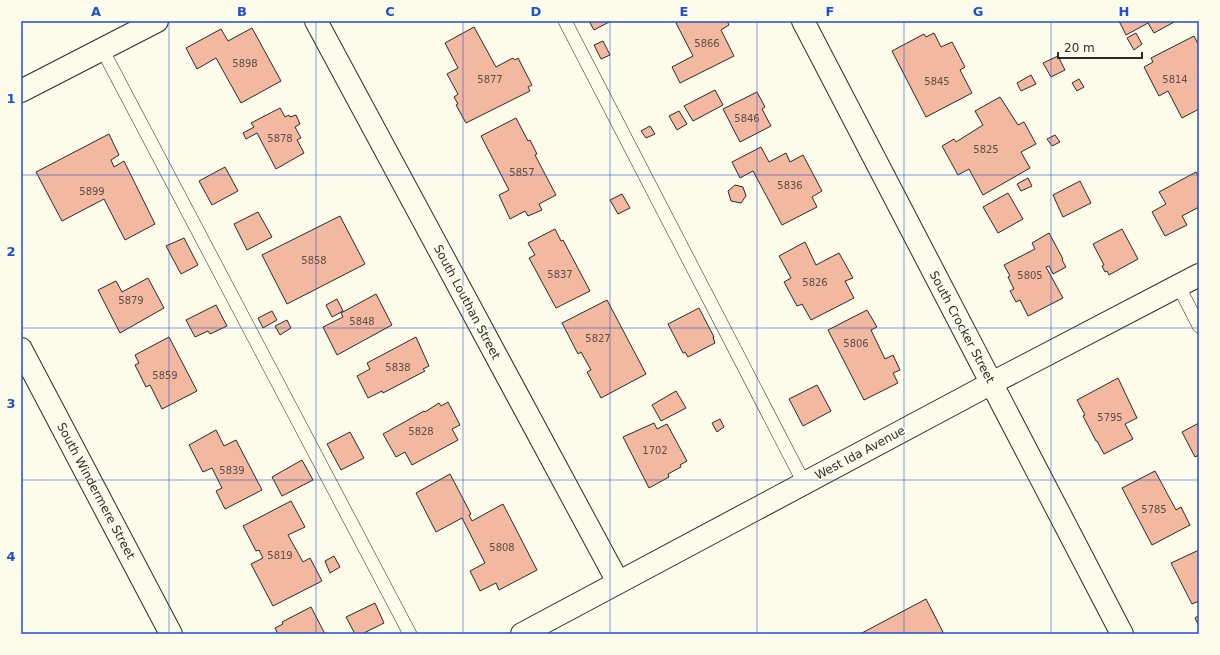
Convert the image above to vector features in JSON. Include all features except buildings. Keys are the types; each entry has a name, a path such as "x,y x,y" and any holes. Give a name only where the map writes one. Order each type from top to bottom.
{"street":[{"path":"21,91 157,21"},
{"name":"South Louthan Street","path":"316,21 618,582"},
{"name":"South Crocker Street","path":"803,21 1122,634"},
{"name":"West Ida Avenue","path":"522,634 1199,274"},
{"name":"South Windermere Street","path":"21,349 172,634"}],"lane":[{"path":"565,21 804,483"},
{"path":"102,49 410,634"},
{"path":"1178,285 1199,326"}]}
